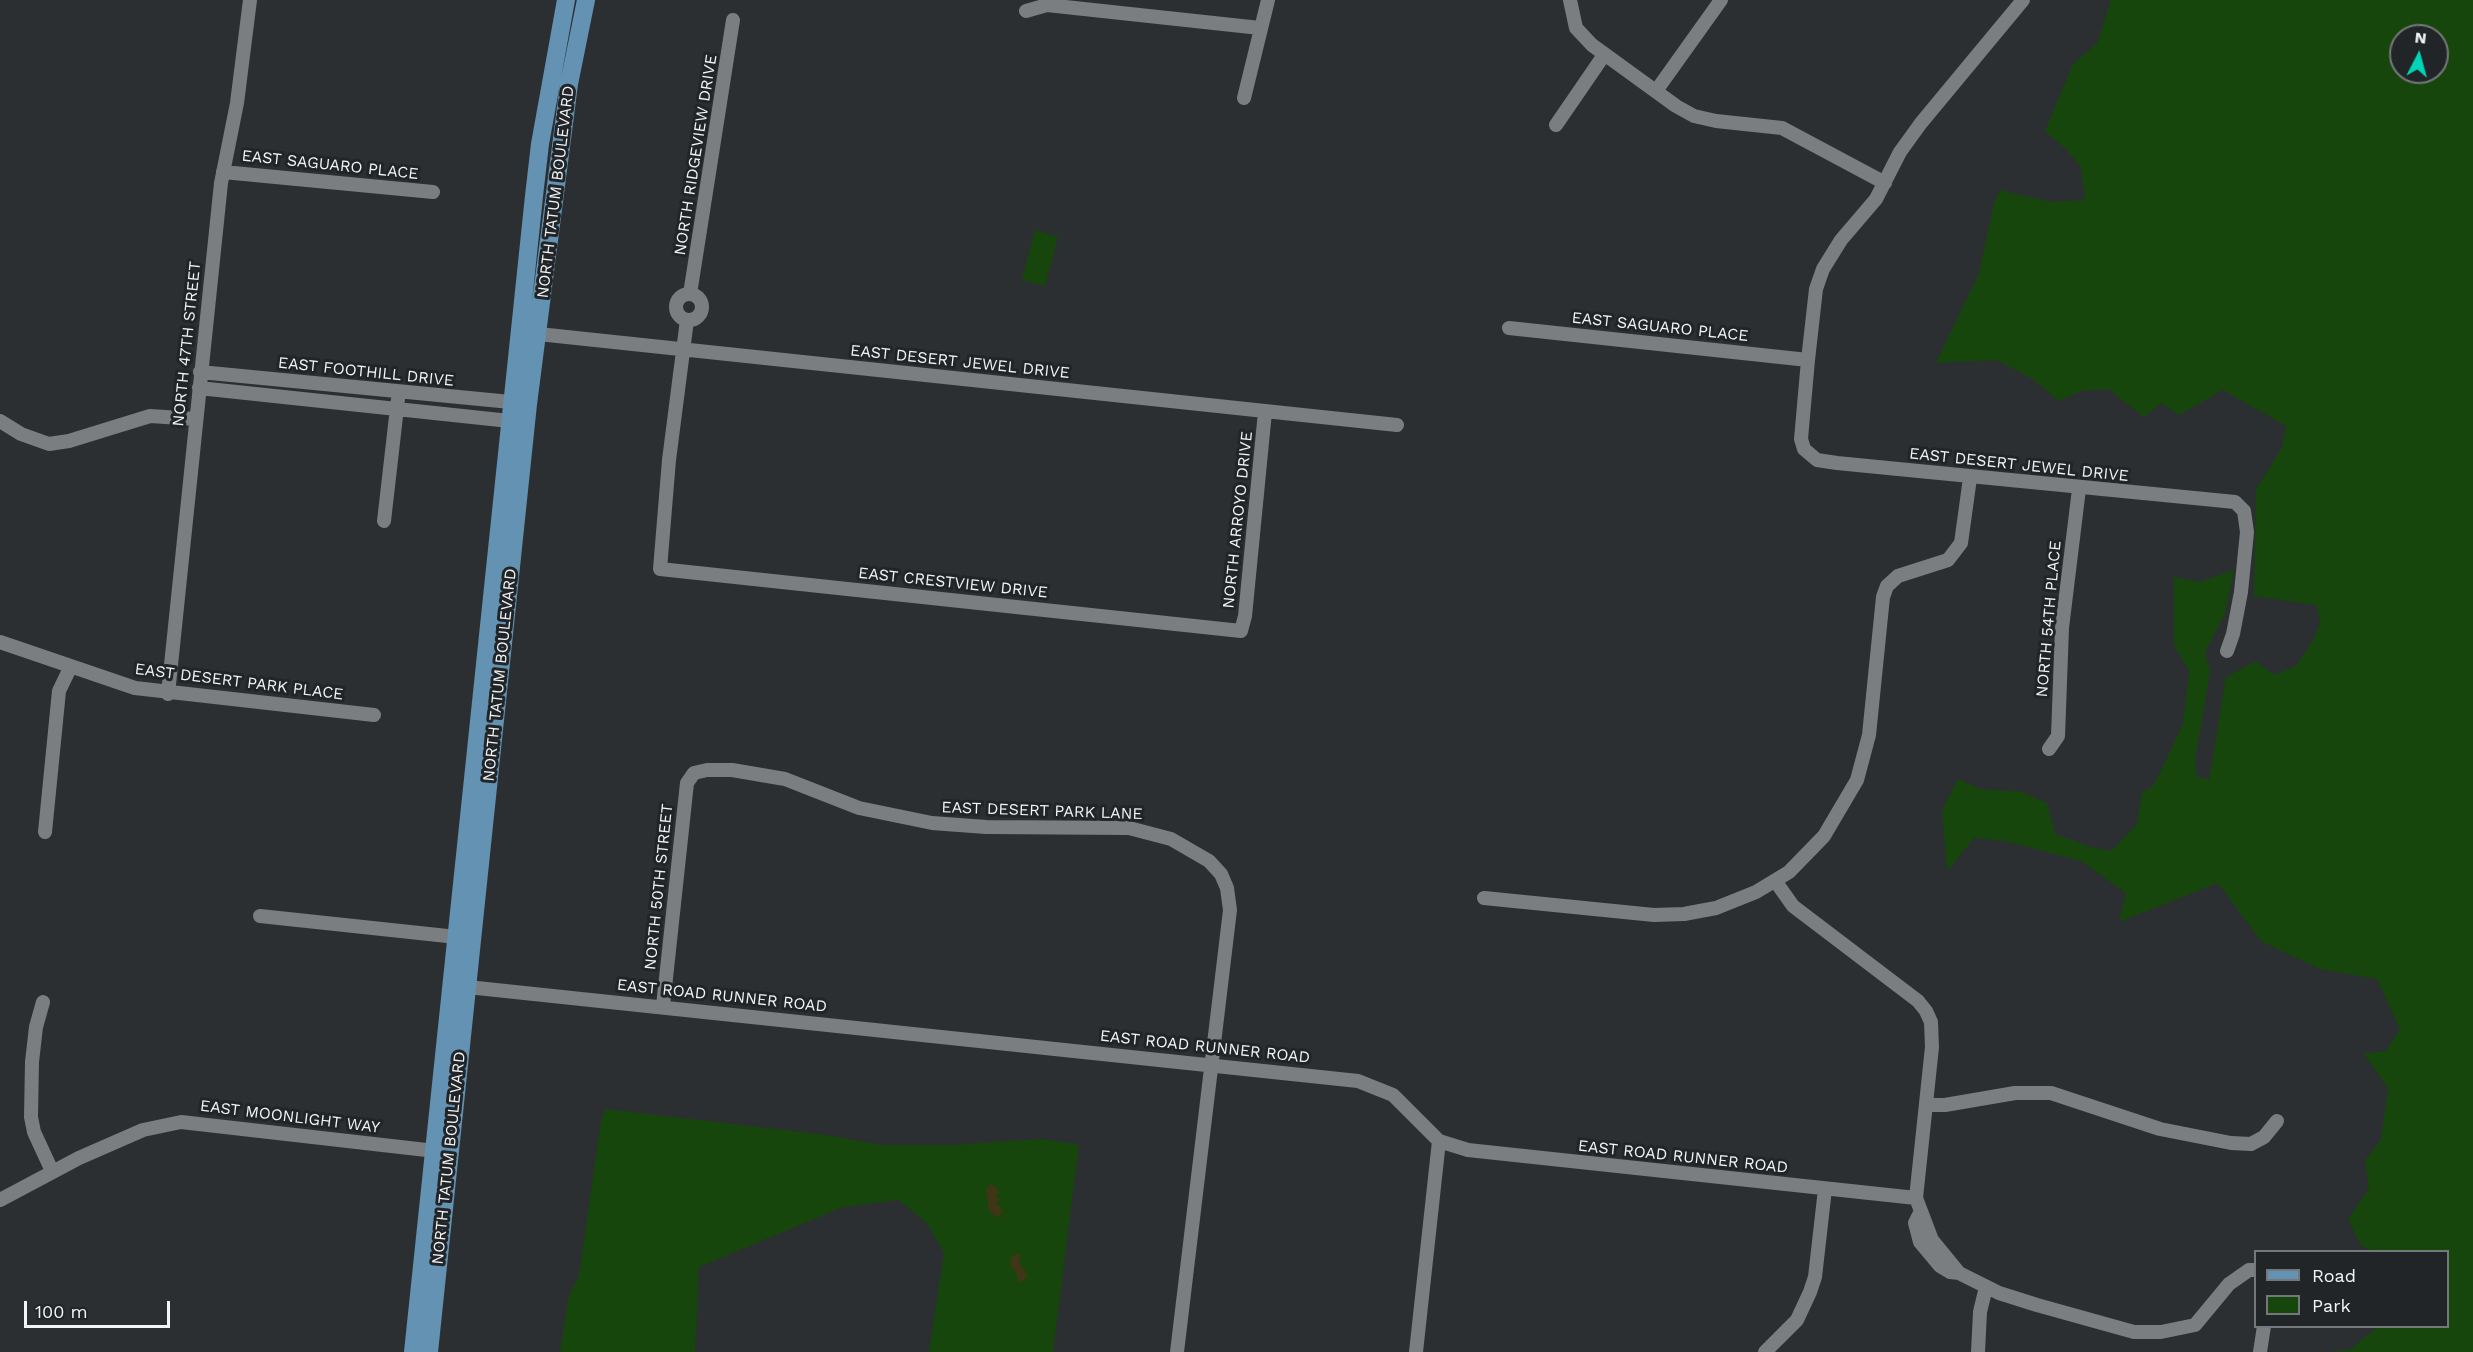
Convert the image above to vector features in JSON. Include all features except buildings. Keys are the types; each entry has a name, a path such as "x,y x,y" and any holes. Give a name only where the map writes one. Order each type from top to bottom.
{"main road":[{"name":"NORTH TATUM BOULEVARD","path":"429,1352 442,1151 519,412 518,332 540,144 566,0"},
{"name":"NORTH TATUM BOULEVARD","path":"519,412 537,334 569,84 586,0"},
{"name":"NORTH TATUM BOULEVARD","path":"413,1352 442,1151"}],"street":[{"name":"NORTH 47TH STREET","path":"168,694 200,372 223,172 238,95 249,0"},
{"path":"1244,98 1268,0"},
{"path":"1570,0 1576,28 1604,55 1694,116 1782,128 1885,183"},
{"path":"1656,91 1721,0"},
{"path":"1808,360 1816,289 1823,269 1841,240 1865,215 1885,183 1900,152 1921,123 2023,0"},
{"path":"1026,11 1047,5 1260,28"},
{"name":"NORTH RIDGEVIEW DRIVE","path":"660,569 669,460 687,320 679,316 676,308 678,299 690,294 733,20"},
{"path":"1556,125 1604,55"},
{"name":"EAST SAGUARO PLACE","path":"223,172 433,192"},
{"name":"EAST SAGUARO PLACE","path":"1509,328 1808,360"},
{"name":"EAST DESERT JEWEL DRIVE","path":"518,332 1397,425"},
{"name":"EAST DESERT JEWEL DRIVE","path":"1808,360 1801,439 1804,449 1816,460 2079,489 2235,502 2244,511 2247,532 2241,592 2233,634 2227,651"},
{"name":"EAST FOOTHILL DRIVE","path":"200,372 399,391 519,412"},
{"name":"EAST FOOTHILL DRIVE","path":"199,388 397,408 519,412"},
{"path":"384,521 399,391"},
{"name":"NORTH ARROYO DRIVE","path":"1241,631 1245,616 1265,412"},
{"path":"0,421 35,440 49,444 69,441 150,416 196,419"},
{"path":"1484,898 1654,915 1684,914 1716,908 1776,882 1805,858 1824,836 1857,780 1869,735 1883,597 1887,586 1898,576 1948,560 1961,543 1970,478"},
{"name":"NORTH 54TH PLACE","path":"2049,749 2058,736 2062,628 2079,489"},
{"name":"EAST CRESTVIEW DRIVE","path":"660,569 1241,631"},
{"name":"EAST DESERT PARK PLACE","path":"0,642 135,688 168,694 374,715"},
{"path":"45,832 59,691 71,666"},
{"name":"EAST DESERT PARK LANE","path":"694,773 707,770 732,770 785,779 859,808 940,824 1129,828 1171,839 1209,861 1221,874 1230,899 1212,1065"},
{"name":"NORTH 50TH STREET","path":"663,1006 687,783 694,773"},
{"path":"1776,882 1793,906 1918,1001 1931,1022 1932,1047 1916,1198 1920,1213 1915,1222 1920,1242 1940,1266 1986,1287 2134,1332 2161,1332 2195,1325 2229,1284 2249,1270 2254,1270"},
{"path":"260,916 464,938"},
{"name":"EAST ROAD RUNNER ROAD","path":"459,986 1358,1081 1373,1085 1403,1103 1438,1141 1468,1150 1916,1198"},
{"path":"43,1002 35,1038 31,1117 34,1132 52,1171"},
{"path":"1177,1352 1212,1065"},
{"path":"1927,1105 1945,1105 2015,1093 2051,1093 2160,1129 2231,1143 2251,1144 2264,1137 2277,1121"},
{"name":"EAST MOONLIGHT WAY","path":"0,1200 52,1171 143,1130 181,1122 442,1151"},
{"path":"1416,1352 1438,1141"},
{"path":"1765,1352 1797,1320 1810,1292 1815,1277 1825,1189"},
{"path":"1978,1352 1979,1319 1986,1287"},
{"path":"2260,1352 2264,1328"}],"green space":[{"path":"2111,0 2473,0 2473,1352 2330,1352 2349,1350 2377,1328 2449,1328 2449,1250 2371,1250 2361,1246 2348,1219 2369,1189 2365,1160 2381,1140 2388,1088 2364,1054 2386,1051 2400,1029 2377,979 2320,969 2261,941 2218,883 2119,922 2126,893 2081,861 2005,841 1974,838 1947,871 1942,810 1958,779 1980,789 2022,792 2047,803 2055,834 2090,847 2111,851 2137,824 2142,793 2154,785 2183,724 2189,671 2174,645 2174,577 2200,582 2234,570 2225,613 2205,652 2210,672 2195,760 2196,776 2209,780 2226,677 2256,661 2273,675 2295,667 2313,641 2320,623 2317,605 2254,596 2256,489 2282,448 2286,426 2223,390 2179,415 2161,403 2144,417 2108,389 2081,391 2059,401 2033,379 1996,360 1936,363 1979,273 1994,203 2000,190 2051,202 2085,200 2081,167 2066,149 2045,131 2073,64 2097,43"},
{"path":"1035,230 1058,237 1045,286 1022,280"},
{"path":"606,1109 826,1135 882,1145 954,1145 1039,1139 1079,1144 1053,1352 929,1352 944,1253 927,1223 899,1200 843,1207 699,1267 695,1352 560,1352 569,1295 579,1276 601,1120"}],"sand":[{"path":"990,1184 996,1187 999,1193 995,1197 1000,1199 997,1203 1003,1211 998,1218 989,1211 986,1189"},
{"path":"1021,1254 1019,1262 1028,1276 1019,1284 1016,1272 1011,1267 1011,1257"}]}
